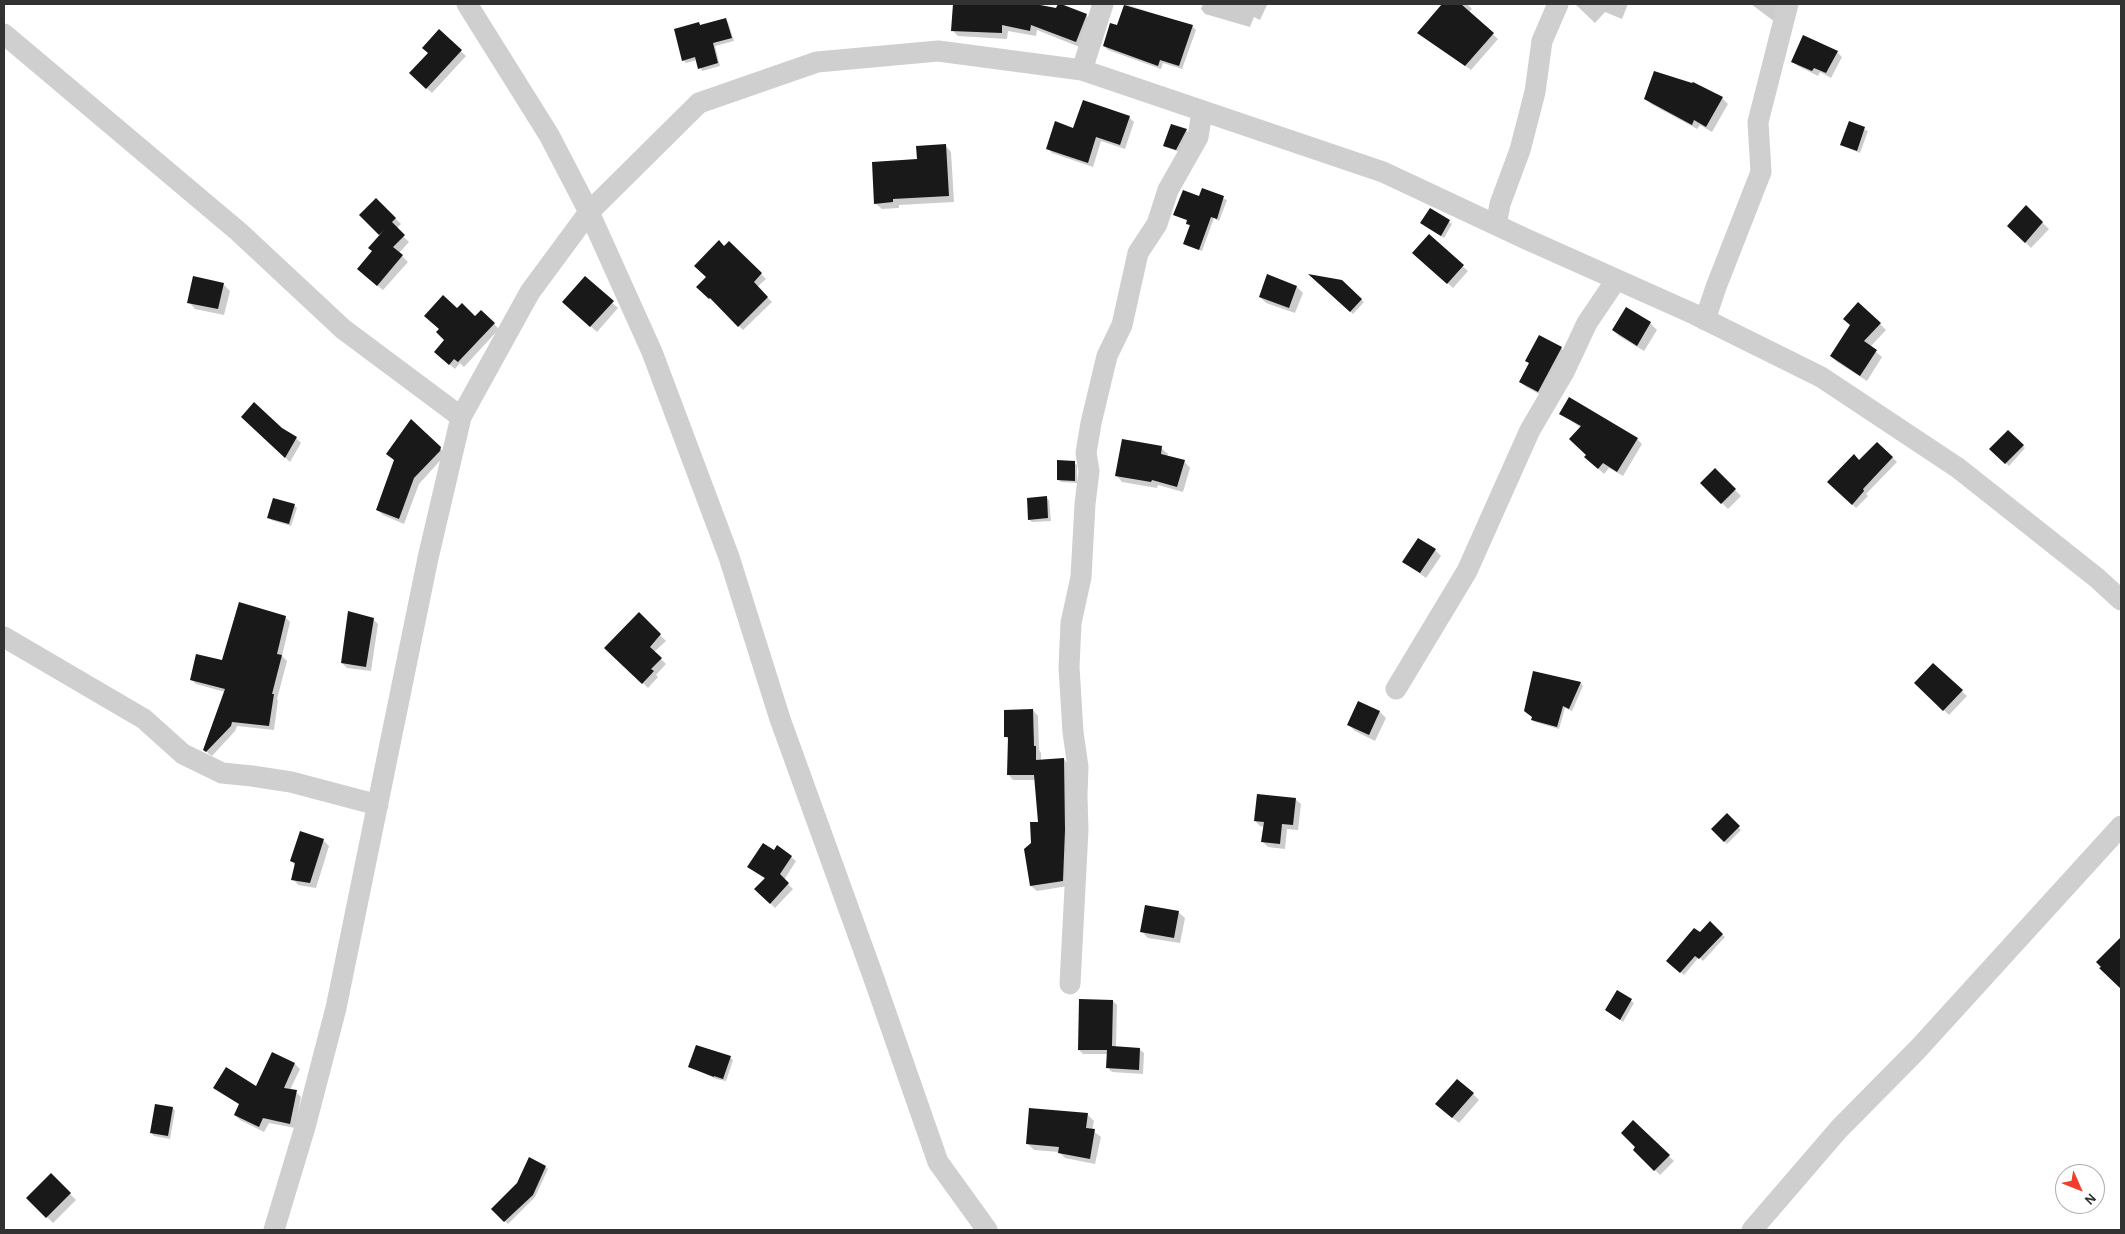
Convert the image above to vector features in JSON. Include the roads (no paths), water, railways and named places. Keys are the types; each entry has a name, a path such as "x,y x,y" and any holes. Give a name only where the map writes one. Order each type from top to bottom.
{"street":[{"path":"468,4 549,135 589,212 652,352 729,557 780,719 938,1162 987,1230"},
{"path":"1082,70 1103,4"},
{"path":"1496,225 1500,204 1520,150 1535,92 1542,41 1558,4"},
{"path":"1705,320 1761,172 1758,122 1788,4"},
{"path":"4,35 239,232 343,329 461,417"},
{"path":"274,1230 305,1126 336,1008 428,558 461,417 530,292 589,212 699,102 817,62 938,51 1082,70 1384,172 1705,320 1821,377 1958,468 2097,578 2121,600"},
{"path":"1070,984 1078,830 1076,796 1078,767 1073,732 1069,667 1071,623 1081,577 1085,504 1089,471 1086,453 1089,433 1106,356 1122,325 1138,253 1157,224 1168,190 1198,137 1202,112"},
{"path":"1396,689 1467,571 1530,430 1564,372 1587,323 1616,280"},
{"path":"4,637 144,719 183,754 222,774 291,782 378,805"},
{"path":"1752,1230 1839,1129 1918,1049 2121,826"}]}
